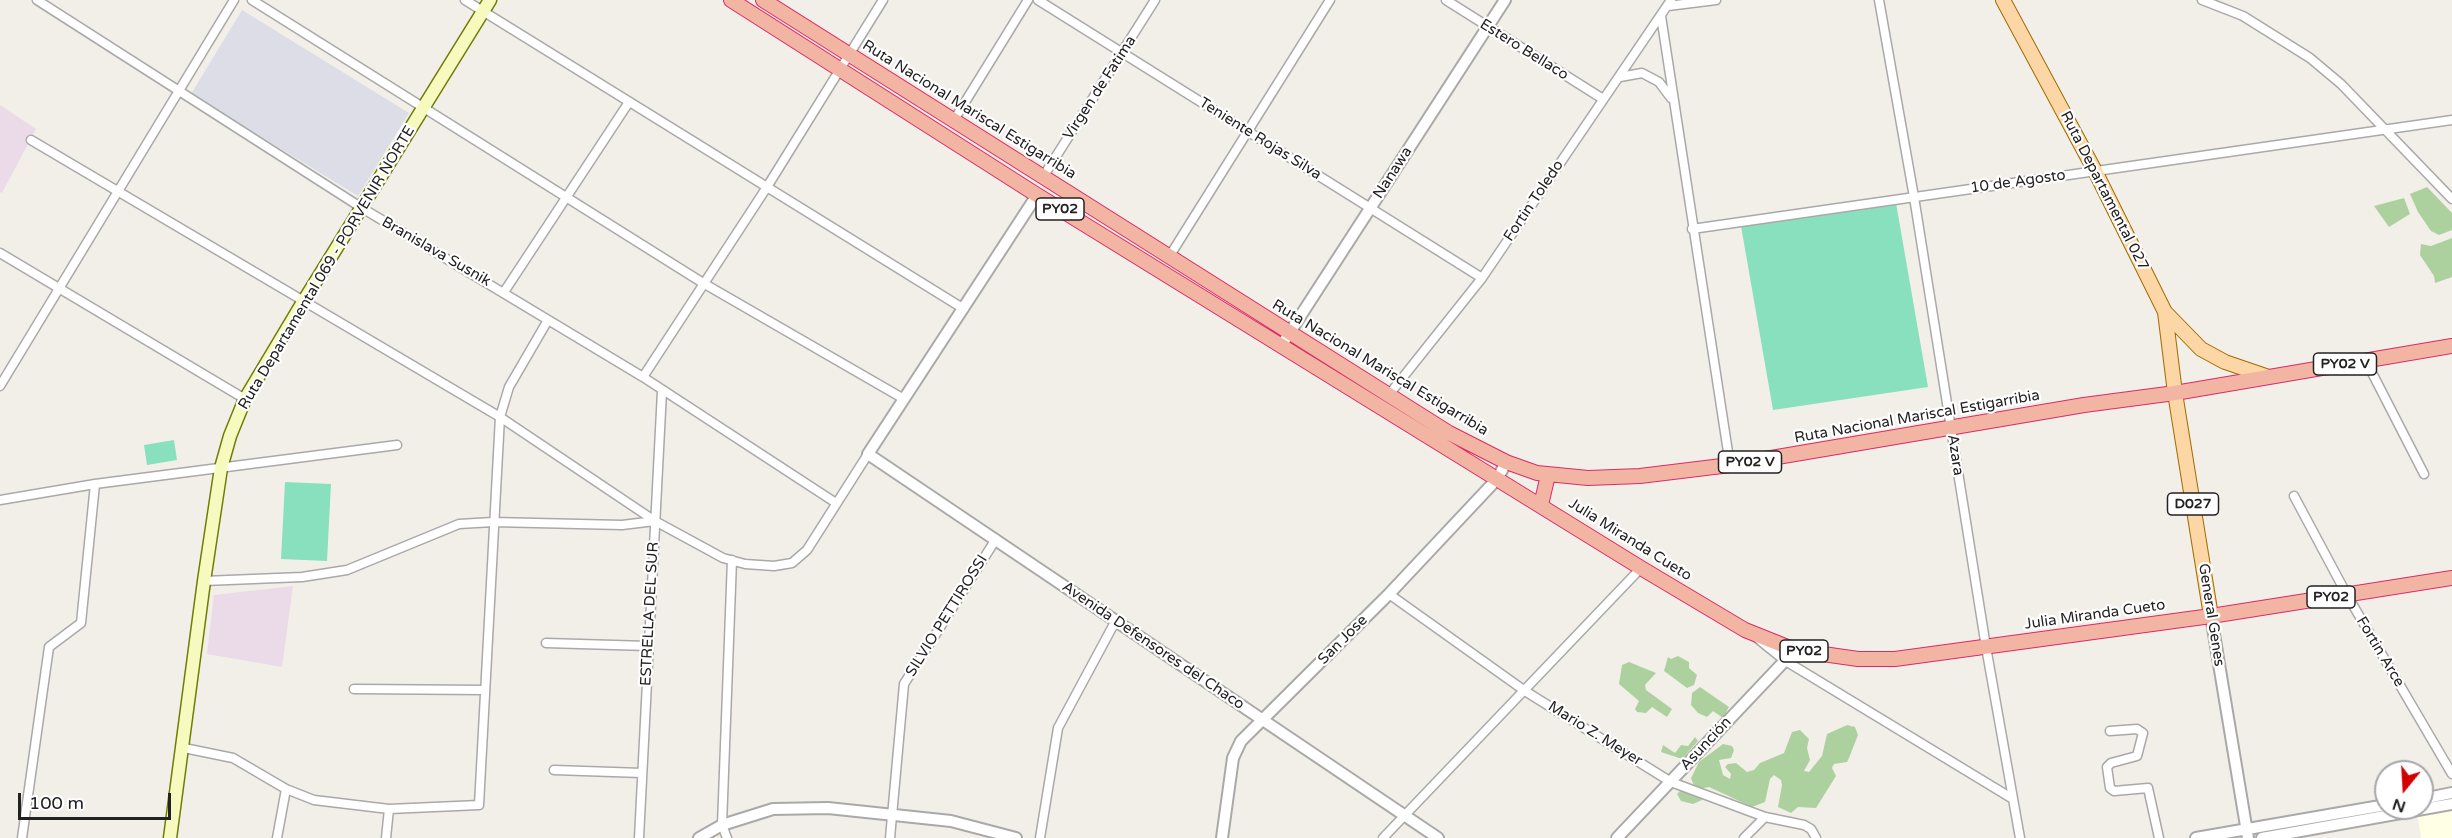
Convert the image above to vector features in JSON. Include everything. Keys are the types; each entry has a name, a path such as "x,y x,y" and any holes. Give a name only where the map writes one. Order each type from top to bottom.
{"highway":[{"name":"PY02","path":"731,0 1037,195 1498,478"},
{"name":"Ruta Nacional Mariscal Estigarribia","path":"763,0 1449,433 1506,462 1548,475 1588,478 1640,476 1730,465 2452,346"},
{"path":"1541,505 1548,475"},
{"name":"Julia Miranda Cueto","path":"1498,478 1745,630 1795,650 1858,659 1895,659 1986,647 2211,616 2452,578"}],"main road":[{"name":"Ruta Departamental 069 - PORVENIR NORTE","path":"170,838 184,748 204,582 221,468 230,435 245,399 490,0"},
{"name":"Ruta Departamental 027","path":"2003,0 2095,171 2165,312 2175,393"},
{"path":"2165,312 2201,349 2225,362 2266,376"},
{"name":"General Genes","path":"2175,393 2211,616"}],"street":[{"name":"Branislava Susnik","path":"37,0 181,90 362,208 504,291 643,378 836,503"},
{"path":"0,386 61,289 234,0"},
{"path":"252,0 703,283 903,399"},
{"path":"465,0 964,309"},
{"path":"643,378 767,187 883,0"},
{"path":"954,120 1028,0"},
{"name":"Teniente Rojas Silva","path":"1038,0 1482,278"},
{"name":"Virgen de Fatima","path":"1043,177 1155,0"},
{"path":"1169,257 1330,0"},
{"name":"Estero Bellaco","path":"1446,0 1603,99"},
{"name":"Nanawa","path":"1281,346 1505,0"},
{"path":"1669,3 1716,0"},
{"name":"Azara","path":"1879,0 1914,197 1986,647 2020,838"},
{"path":"2202,0 2243,16 2310,58 2341,84 2452,199"},
{"name":"Fortin Toledo","path":"1388,396 1482,278 1669,3"},
{"path":"1661,16 1730,465"},
{"path":"1619,77 1635,73 1652,78 1665,87 1673,102"},
{"path":"504,291 568,198 629,102"},
{"name":"10 de Agosto","path":"1692,229 2452,120"},
{"path":"31,140 120,190 303,302 500,417 655,521 699,547 732,561 774,566 792,562 807,550 1037,195"},
{"path":"0,253 245,399"},
{"path":"184,748 233,758 286,789 314,800 389,809 479,805 500,417 509,387 548,320"},
{"path":"2366,361 2424,474"},
{"name":"ESTRELLA DEL SUR","path":"639,838 662,391"},
{"path":"0,500 95,484 397,444"},
{"name":"Avenida Defensores del Chaco","path":"868,454 1438,838"},
{"name":"San Jose","path":"1222,838 1233,758 1241,741 1389,594 1498,478 1506,462"},
{"path":"22,838 49,647 81,623 95,484"},
{"name":"Fortin Arce","path":"2294,496 2347,595 2452,774"},
{"path":"204,582 302,577 347,570 459,524 493,522 622,525 655,521"},
{"name":"SILVIO PETTIROSSI","path":"890,838 904,684 996,539"},
{"path":"727,838 722,825 732,561"},
{"path":"1383,838 1641,568"},
{"name":"Mario Z. Meyer","path":"1389,594 1525,691 1671,782 1765,817 1804,825 1811,829 1816,838"},
{"name":"General Genes","path":"2211,616 2247,834"},
{"path":"1040,838 1058,728 1115,622"},
{"name":"Julia Miranda Cueto","path":"1745,630 1784,660 2013,799"},
{"path":"546,643 648,646"},
{"name":"Asunción","path":"1617,838 1795,650"},
{"path":"354,689 484,690"},
{"path":"2110,731 2137,729 2143,733 2137,756 2110,763 2107,767 2109,788 2114,791 2148,788 2159,838"},
{"path":"554,770 642,773"},
{"path":"277,838 286,789"},
{"path":"2434,797 2452,794"},
{"path":"2262,838 2452,804"},
{"path":"699,838 722,825 773,809 828,808 951,820 1016,838"},
{"path":"2196,838 2247,834 2374,808"},
{"path":"386,838 389,809"},
{"path":"1744,838 1765,817"}],"shaded area":[{"path":"242,10 409,113 358,196 191,94"},
{"path":"0,105 36,129 2,193 0,192"},
{"path":"293,586 282,667 207,654 214,595"},
{"path":"2452,809 2452,838 2421,838 2418,820 2434,820 2434,811"}],"green space":[{"path":"2427,187 2452,213 2452,230 2439,235 2431,231 2418,212 2410,194"},
{"path":"2404,198 2410,214 2389,227 2374,206"},
{"path":"1896,203 1928,387 1773,410 1741,226"},
{"path":"2452,238 2452,277 2435,283 2434,276 2420,255 2421,244 2431,246"},
{"path":"174,440 177,460 147,465 144,445"},
{"path":"285,482 331,484 327,561 281,559"},
{"path":"1678,656 1689,662 1689,668 1697,675 1694,685 1687,688 1664,671 1668,657 1671,659"},
{"path":"1629,662 1656,673 1645,685 1646,690 1672,709 1667,717 1652,707 1646,713 1637,712 1635,709 1639,701 1619,684 1622,665"},
{"path":"1700,687 1729,707 1723,718 1713,711 1707,717 1698,713 1691,705 1692,693"},
{"path":"1847,725 1855,727 1858,735 1847,762 1834,764 1832,768 1836,776 1816,808 1798,807 1791,813 1778,807 1782,785 1781,780 1774,775 1770,779 1765,802 1752,807 1709,787 1699,789 1702,800 1693,804 1681,801 1677,794 1683,788 1694,786 1691,778 1699,762 1723,744 1732,746 1734,750 1731,758 1719,760 1723,775 1730,779 1731,774 1725,767 1728,764 1736,763 1747,772 1754,770 1760,763 1784,753 1792,732 1800,730 1809,739 1807,748 1810,760 1804,771 1809,772 1822,756 1827,734"},
{"path":"1695,737 1698,741 1682,759 1661,752 1663,745 1675,753 1681,745 1688,746"}]}
